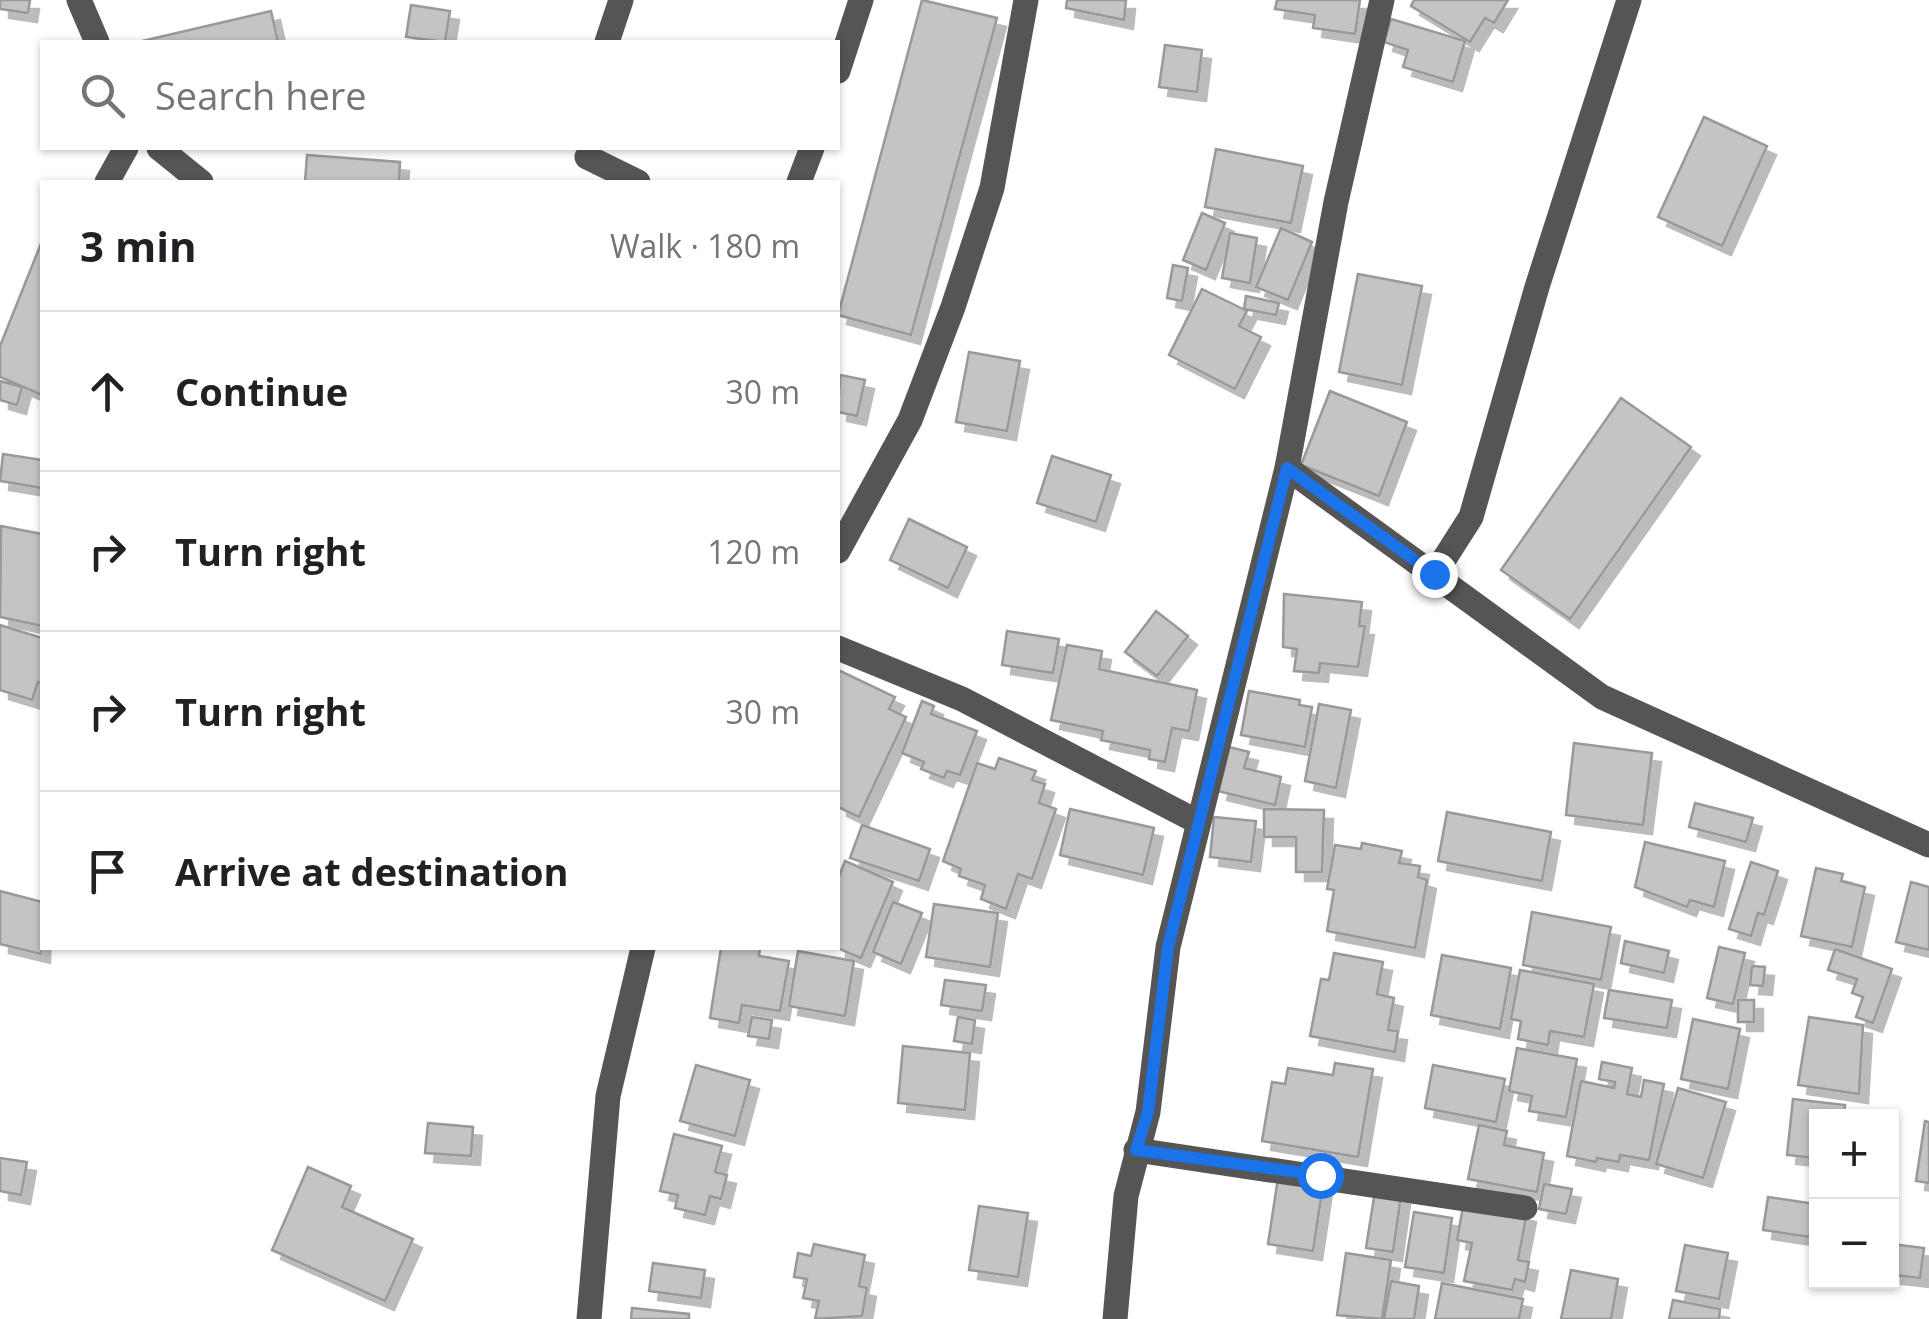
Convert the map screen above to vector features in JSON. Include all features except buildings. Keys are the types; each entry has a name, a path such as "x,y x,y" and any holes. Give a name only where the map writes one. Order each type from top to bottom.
{"street":[{"path":"79,0 96,40"},
{"path":"608,40 620,0"},
{"path":"840,65 860,0"},
{"path":"840,547 910,420 953,308 992,188 1026,0"},
{"path":"1115,1319 1118,1254 1136,1150 1148,1112 1168,947 1196,821 1287,468 1336,202 1382,0"},
{"path":"1434,574 1471,517 1537,287 1629,0"},
{"path":"109,180 125,150"},
{"path":"161,150 198,180"},
{"path":"800,180 811,150"},
{"path":"581,180 588,152 635,180"},
{"path":"1287,468 1602,697 1929,845"},
{"path":"840,649 962,699 1196,821"},
{"path":"589,1319 602,1211 608,1096 643,950"},
{"path":"1136,1150 1525,1208"}],"route":[{"path":"1320,1175 1136,1150 1148,1112 1168,947 1196,821 1287,468 1434,574"}]}
